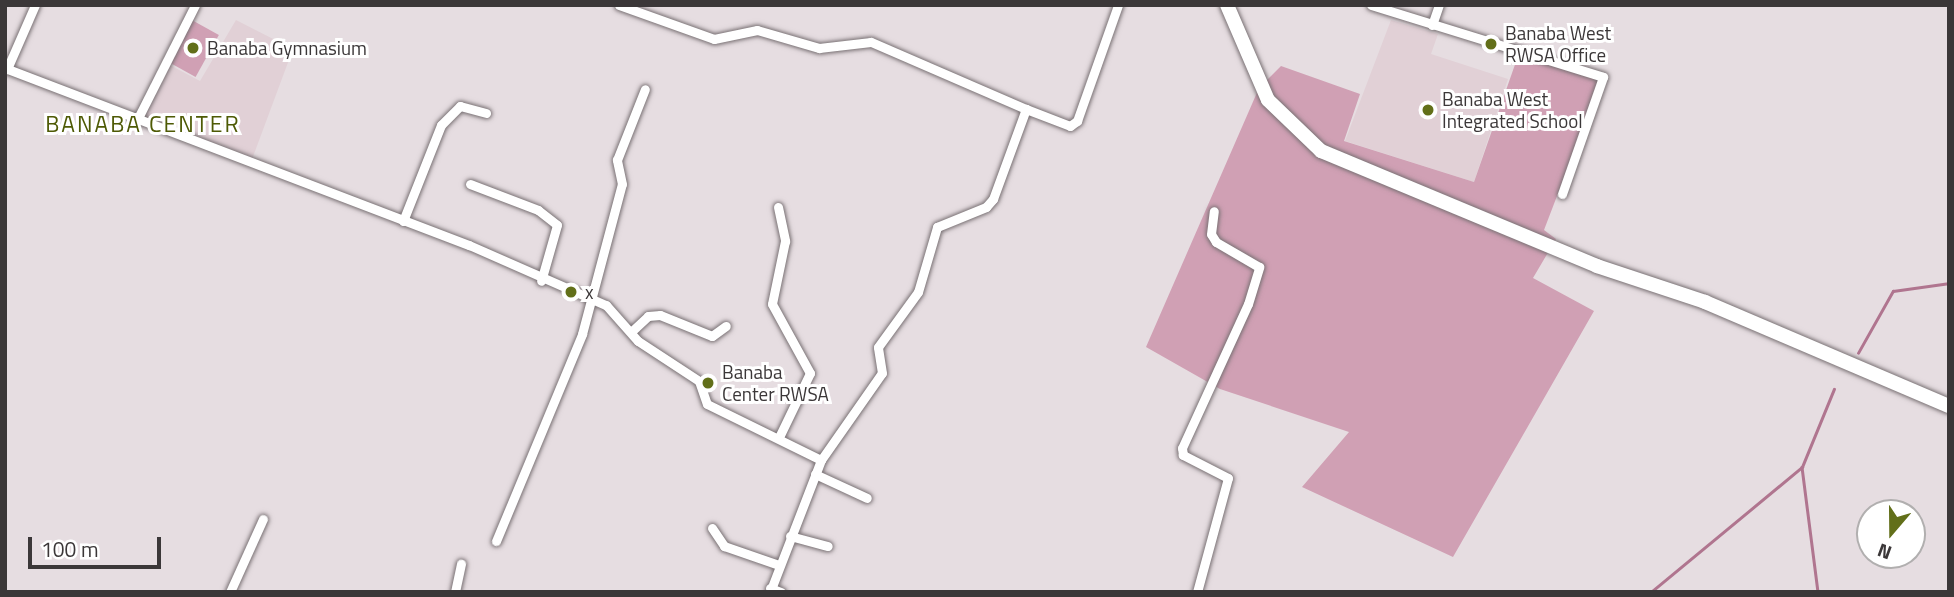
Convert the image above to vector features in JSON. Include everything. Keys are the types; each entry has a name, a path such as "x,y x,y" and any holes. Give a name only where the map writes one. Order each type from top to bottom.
{"main road":[{"path":"1227,5 1268,100 1321,151 1597,266 1705,302 1949,406"}],"street":[{"path":"35,5 6,69 136,122 403,221 541,281 606,305 653,352 699,381 707,404 779,437 821,460"},
{"path":"136,122 195,5"},
{"path":"619,5 700,37 757,30 819,48 871,42 1070,127 1077,121 1118,5"},
{"path":"1371,5 1603,78 1562,194"},
{"path":"1432,25 1439,5"},
{"path":"496,541 547,427 589,300 622,184 617,160 645,89"},
{"path":"403,221 441,125 460,106 486,113"},
{"path":"781,592 770,590 776,564 821,460 882,373 878,347 918,292 937,227 986,207 993,199 1026,109"},
{"path":"470,184 538,210 557,225 541,281"},
{"path":"778,207 785,240 772,304 810,373 779,437"},
{"path":"1197,592 1228,478 1183,455 1182,448 1248,304 1259,267 1216,242 1211,234 1214,211"},
{"path":"632,331 648,316 660,315 712,336 720,335 726,326"},
{"path":"815,474 867,498"},
{"path":"230,592 263,519"},
{"path":"712,528 724,546 776,564"},
{"path":"790,536 828,546"},
{"path":"455,592 461,564"}],"shaded area":[{"name":"Banaba Gymnasium","path":"190,19 219,35 196,77 167,61"},
{"path":"236,20 293,49 251,162 138,117 164,62 200,81"},
{"name":"Banaba West Integrated School","path":"1391,20 1438,34 1431,54 1508,79 1474,182 1345,141"},
{"path":"1519,53 1601,81 1544,230 1556,239 1533,278 1594,311 1453,557 1302,487 1349,432 1220,389 1146,347 1259,88 1281,66 1360,94 1344,141 1474,182"}],"waterway":[{"path":"1858,353 1893,291 1949,283"},
{"path":"1651,592 1802,467 1834,389"},
{"path":"1802,467 1818,592"}],"place":[{"name":"Banaba West RWSA Office","path":"1491,44"},
{"name":"Banaba Gymnasium","path":"193,48"},
{"name":"Banaba West Integrated School","path":"1428,110"},
{"name":"x","path":"571,292"},
{"name":"Banaba Center RWSA","path":"708,383"}],"district":[{"name":"BANABA CENTER","path":"143,124"}]}
